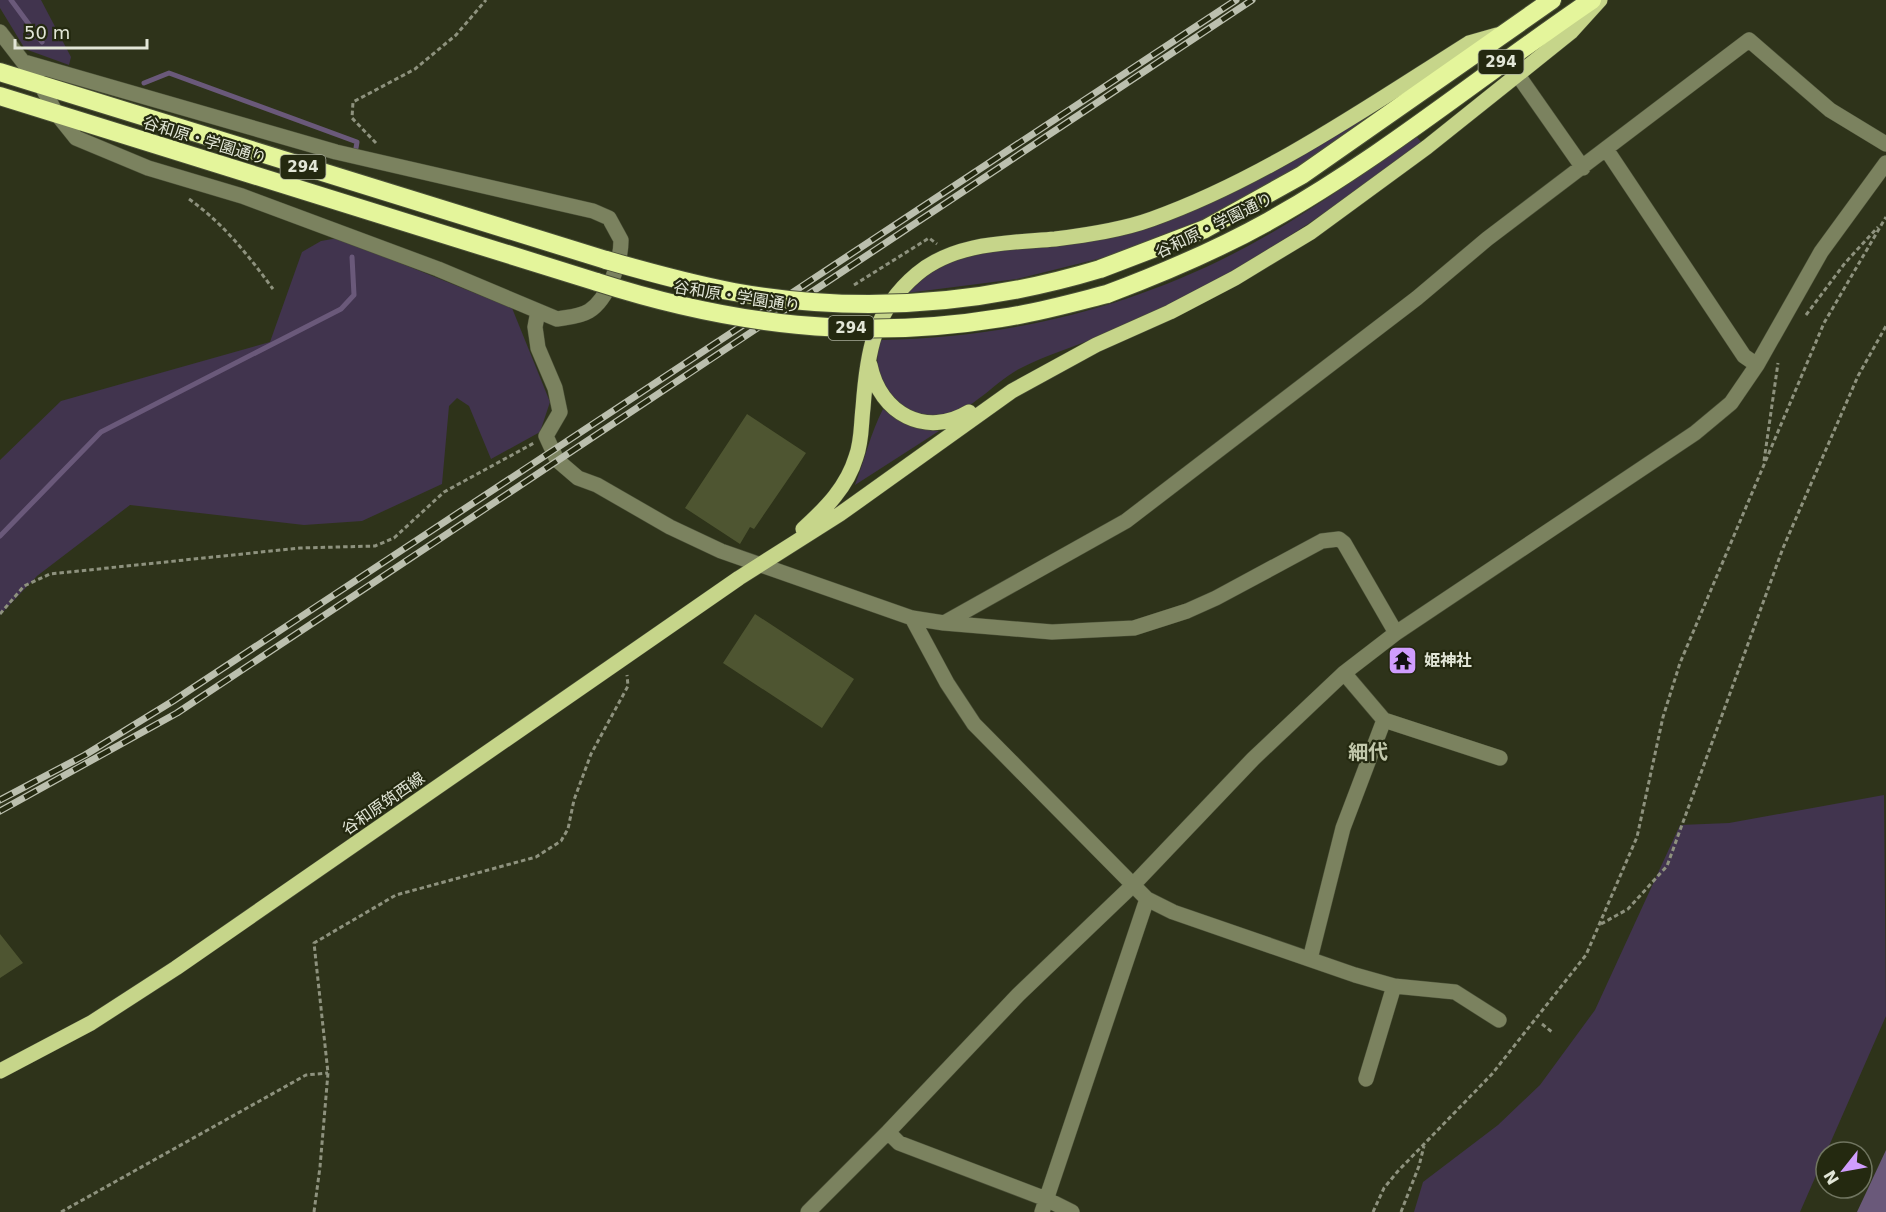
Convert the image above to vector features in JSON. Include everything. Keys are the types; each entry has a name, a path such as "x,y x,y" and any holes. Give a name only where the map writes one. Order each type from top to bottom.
{"highway":[{"name":"294","path":"1503,33 1552,0"},
{"name":"谷和原・学園通り","path":"0,96 660,302 764,323 836,328 920,327 992,320 1107,294 1173,269 1268,222 1375,153 1506,58 1592,0"},
{"name":"谷和原・学園通り","path":"0,72 606,260 682,281 735,292 815,303 914,303 1035,288 1100,269 1205,229 1302,175 1503,33"}],"main road":[{"path":"869,357 872,374 887,401 900,412 923,423 946,423 1012,391 1096,345 1170,312 1235,278 1311,232 1427,147 1571,32 1600,0"},
{"path":"779,552 828,506 844,485 854,465 860,441 869,357 883,311 904,285 941,258 1005,243 1117,229 1177,210 1225,189 1269,164 1469,43 1503,33"},
{"path":"779,552 840,514 1012,391"},
{"name":"谷和原筑西線","path":"0,1071 91,1023 176,968 779,552"}],"street":[{"path":"0,32 24,62 56,113 76,138 138,163 242,196 438,269 557,319 578,316 590,311 600,301 613,276 621,249 617,228 609,218 593,211 336,152 24,62"},
{"path":"944,623 1126,520 1417,298 1487,239 1749,40 1830,110 1886,144"},
{"path":"1506,58 1583,168"},
{"path":"1606,149 1744,356 1757,365"},
{"path":"807,1212 888,1132 1018,995 1132,886 1253,759 1344,673 1396,633 1695,433 1731,403 1757,365 1821,252 1886,163"},
{"path":"538,311 536,327 538,348 555,388 560,412 546,436 557,460 578,478 597,484 670,527 721,552 912,618 1052,632 1134,628 1197,607 1331,538 1344,543 1396,633"},
{"path":"912,618 947,683 974,724 1147,899 1173,912 1394,986 1455,992 1499,1020"},
{"path":"1344,673 1384,720 1500,758"},
{"path":"1310,959 1344,828 1384,720"},
{"path":"1044,1205 1147,899"},
{"path":"1366,1079 1394,986"},
{"path":"888,1132 899,1143 1044,1205 1072,1212"}],"path":[{"path":"390,164 375,142 352,118 354,102 415,69 456,35 486,0"},
{"path":"185,195 213,216 238,242 273,289"},
{"path":"1802,319 1845,263 1885,220"},
{"path":"1373,1212 1384,1188 1485,1081 1586,955 1637,837 1663,717 1676,673 1824,323 1885,220"},
{"path":"853,286 929,238 938,244"},
{"path":"1599,926 1628,909 1667,866 1783,548 1858,376 1886,326"},
{"path":"1764,463 1779,357"},
{"path":"0,614 24,586 50,574 300,548 375,546 394,538 444,492 546,436"},
{"path":"314,1212 328,1073 314,943 396,895 536,857 561,841 568,829 574,800 591,754 628,686 627,655"},
{"path":"1542,1024 1552,1032"},
{"path":"61,1212 306,1074 328,1073"},
{"path":"1401,1212 1419,1166 1424,1144"}],"shaded area":[{"path":"0,0 41,0 71,57 69,65 25,49 0,8"},
{"path":"1390,101 1288,174 1197,223 1138,249 1017,279 907,293 929,274 954,260 999,250 1147,227"},
{"path":"1417,137 1421,142 1313,221 1256,257 1198,290 1139,319 1019,369 979,399 957,412 934,418 914,413 897,401 882,379 877,360 881,340 929,338 1024,325 1116,302 1161,286 1270,234 1334,194"},
{"path":"338,238 512,308 550,402 540,432 491,459 469,406 457,398 449,406 442,484 362,521 304,525 130,505 37,576 0,615 0,460 61,401 270,342 302,252 321,241"},
{"path":"883,409 909,425 939,431 855,485 871,437"},
{"path":"1884,795 1886,1016 1832,1140 1814,1140 1814,1180 1800,1212 1414,1212 1423,1182 1498,1125 1540,1085 1595,1010 1680,825 1729,823"},
{"path":"1886,1150 1886,1212 1857,1212 1863,1200 1874,1200 1874,1176"}],"building":[{"path":"747,414 806,453 754,529 750,527 740,544 685,508"},
{"path":"755,614 854,679 822,728 723,663"},
{"path":"0,934 23,963 0,978"}],"waterway":[{"path":"11,0 42,42"},
{"path":"144,83 169,73 357,142 356,148"},
{"path":"0,536 101,432 341,309 354,295 352,257"}],"railway":[{"path":"0,800 85,755 173,701 1236,0"},
{"path":"0,811 177,713 1252,0"}],"place":[{"name":"姫神社","path":"1403,660"}],"district":[{"name":"細代","path":"1368,752"}]}
